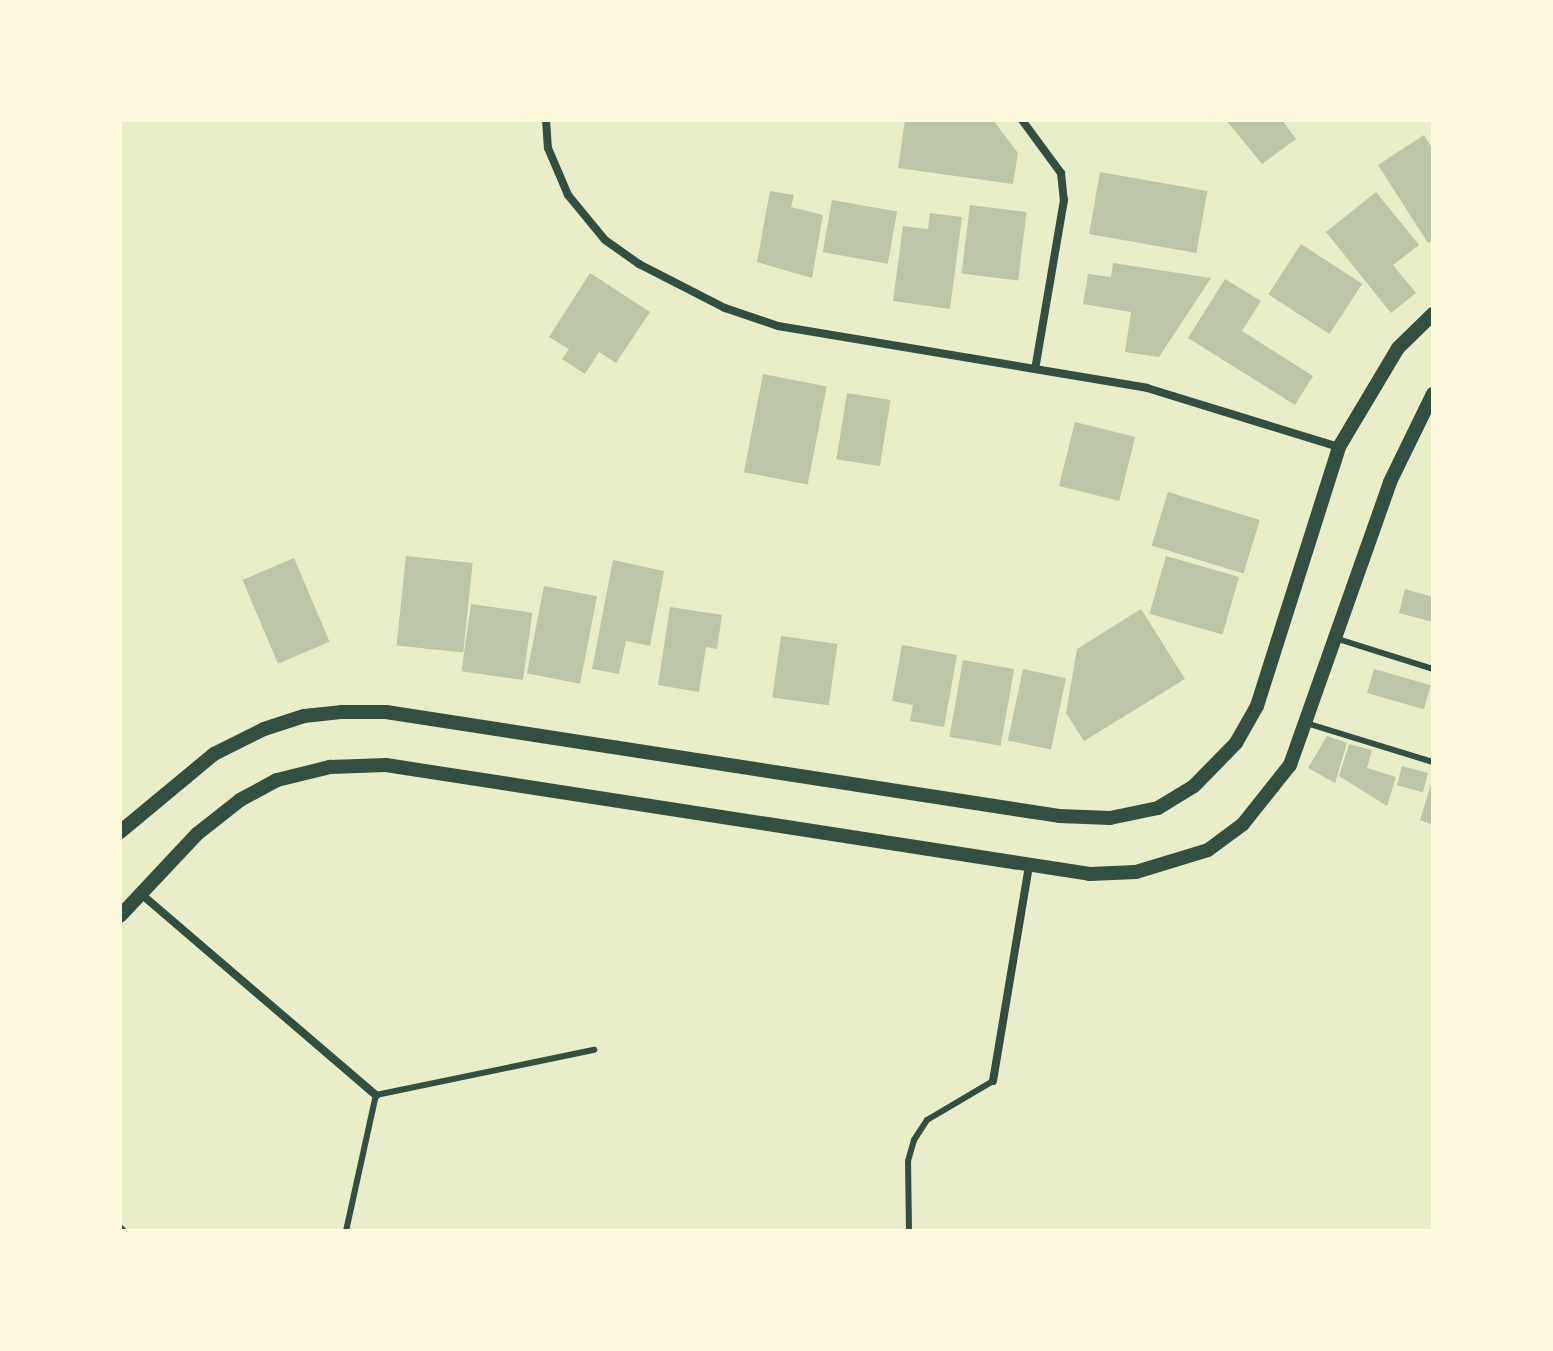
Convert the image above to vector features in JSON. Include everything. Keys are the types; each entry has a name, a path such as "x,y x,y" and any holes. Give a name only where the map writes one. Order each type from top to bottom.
{"street":[{"path":"546,120 548,148 568,195 605,240 651,271 725,308 778,326 1147,388 1339,447"},
{"path":"1022,120 1061,173 1064,200 1035,369"},
{"path":"120,832 214,754 264,729 304,716 341,712 386,712 1059,816 1110,818 1158,808 1194,786 1236,743 1257,706 1339,447 1398,348 1433,314"},
{"path":"120,916 139,892 197,834 277,780 330,767 386,765 1029,867 1090,874 1136,872 1208,850 1271,794 1290,765 1338,639 1390,482 1433,394"},
{"path":"993,1081 1029,867"},
{"path":"139,892 376,1095"}],"lane":[{"path":"1338,639 1433,669"},
{"path":"1306,723 1433,762"},
{"path":"346,1231 376,1095 594,1050"},
{"path":"909,1231 908,1161 914,1140 927,1120 993,1081"}],"building":[{"path":"905,120 993,120 1018,153 1013,184 898,168"},
{"path":"1226,120 1282,120 1296,139 1262,164"},
{"path":"1424,135 1433,150 1433,240 1428,243 1378,165"},
{"path":"1100,172 1207,191 1196,253 1089,234"},
{"path":"770,191 794,195 791,207 823,215 812,278 757,262"},
{"path":"1376,192 1419,245 1393,265 1416,293 1391,313 1326,232"},
{"path":"832,200 897,211 888,264 823,252"},
{"path":"970,205 1027,212 1018,280 962,273"},
{"path":"930,213 962,217 950,309 893,301 903,226 928,229"},
{"path":"1301,244 1362,284 1330,334 1268,294"},
{"path":"1113,263 1211,278 1159,357 1125,352 1131,312 1083,304 1088,274 1111,277"},
{"path":"590,273 650,312 616,363 599,352 585,374 562,359 569,349 549,337"},
{"path":"1225,279 1261,301 1242,331 1313,376 1295,405 1188,338"},
{"path":"763,374 827,386 808,485 744,472"},
{"path":"847,393 890,400 880,466 837,459"},
{"path":"1075,422 1135,437 1119,501 1059,486"},
{"path":"1168,492 1260,520 1243,574 1152,546"},
{"path":"406,556 473,563 463,653 397,646"},
{"path":"1166,556 1239,577 1223,635 1149,614"},
{"path":"294,558 330,642 278,664 242,580"},
{"path":"613,560 664,571 650,646 626,641 619,674 592,669"},
{"path":"544,586 597,596 580,684 527,673"},
{"path":"1405,589 1433,597 1433,622 1399,613"},
{"path":"471,604 532,613 523,680 462,671"},
{"path":"670,607 722,615 717,649 706,647 699,692 658,685"},
{"path":"1141,609 1185,679 1084,741 1066,713 1077,649"},
{"path":"781,636 837,644 829,705 772,697"},
{"path":"902,645 957,655 944,727 910,721 913,705 892,701"},
{"path":"963,660 1014,669 1001,746 949,737"},
{"path":"1023,669 1066,678 1051,750 1008,740"},
{"path":"1374,669 1431,685 1424,709 1367,693"},
{"path":"1327,736 1347,743 1335,783 1308,768"},
{"path":"1349,744 1372,750 1367,768 1396,777 1387,806 1339,776"},
{"path":"1402,766 1428,773 1423,792 1397,785"},
{"path":"1433,781 1433,825 1420,820"}]}
